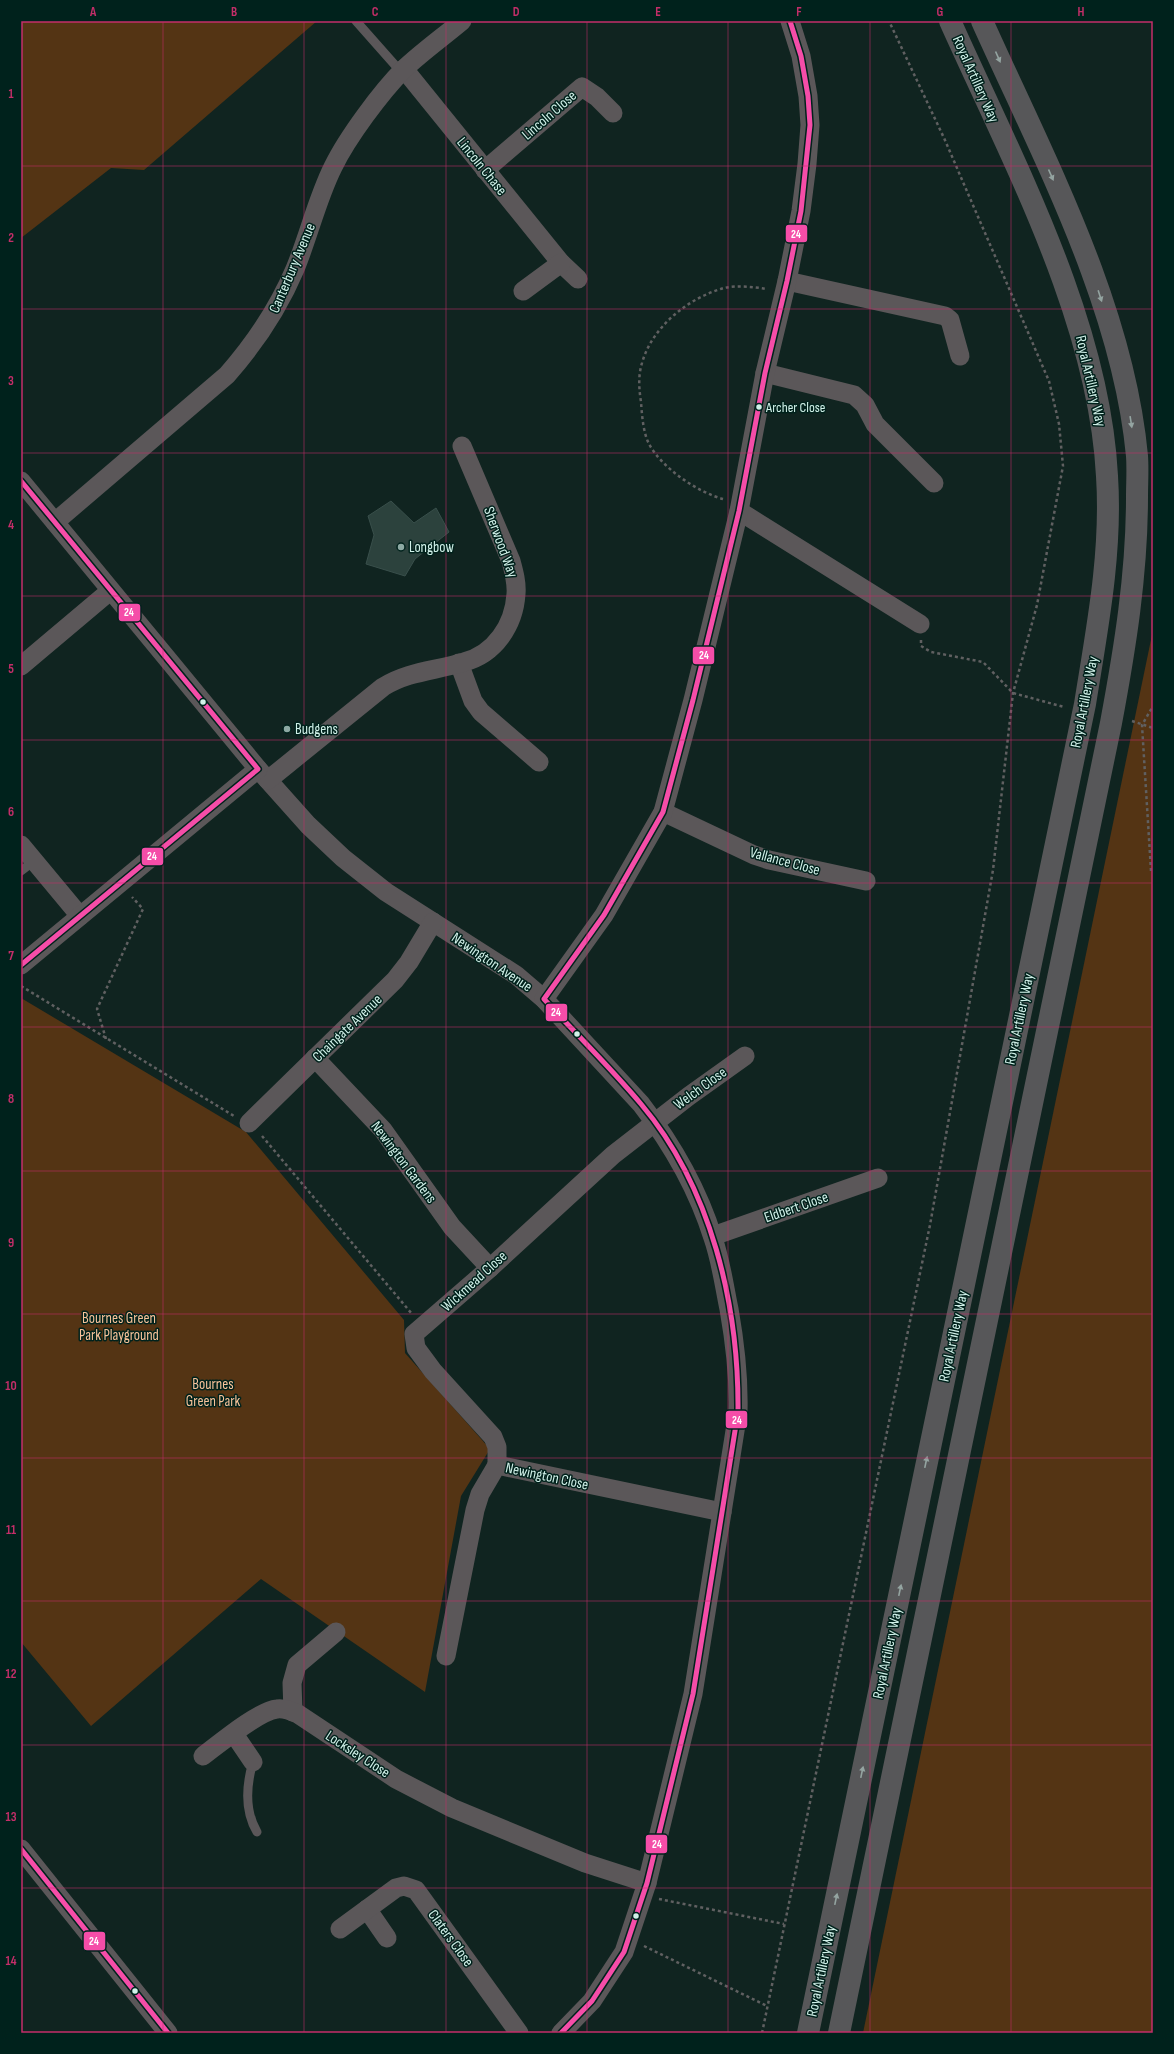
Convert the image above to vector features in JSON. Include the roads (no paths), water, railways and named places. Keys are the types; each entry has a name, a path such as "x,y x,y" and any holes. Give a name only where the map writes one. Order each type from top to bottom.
{"main road":[{"name":"Royal Artillery Way","path":"808,2033 1085,704 1105,572 1107,476 1103,434 1092,376 1078,324 1056,262 1034,208 950,21"},
{"name":"Royal Artillery Way","path":"838,2033 1111,723 1128,629 1137,543 1137,457 1123,375 1100,294 1060,195 982,21"}],"street":[{"name":"Canterbury Avenue","path":"55,522 227,375 250,349 274,313 295,268 333,166 382,95 403,71 462,21"},
{"path":"544,999 604,915 663,812 693,700 740,507 765,373 786,287 801,211 810,125 808,96 801,56 790,21"},
{"name":"Lincoln Chase","path":"403,71 561,263 578,279"},
{"name":"Lincoln Close","path":"485,170 582,87 597,97 613,113"},
{"path":"523,291 561,263"},
{"path":"786,287 945,316 950,320 960,356"},
{"path":"765,373 854,395 865,405 875,424 934,483"},
{"name":"Sherwood Way","path":"21,965 120,883 383,687 398,678 459,663 480,656 493,646 503,635 515,607 516,593 511,561 462,446"},
{"name":"Newington Avenue","path":"21,481 263,775 308,825 343,858 386,892 516,975 544,999 641,1104 680,1163 698,1199 713,1236 720,1260 738,1373 738,1412 694,1694 645,1889 624,1952 592,2001 561,2033"},
{"path":"740,507 920,624"},
{"path":"21,666 110,591"},
{"path":"459,663 473,701 481,712 540,762"},
{"name":"Vallance Close","path":"663,812 769,860 866,881"},
{"path":"21,845 27,866 80,916"},
{"name":"Chaingate Avenue","path":"249,1123 395,980 409,962 433,922"},
{"name":"Welch Close","path":"654,1122 745,1056"},
{"name":"Newington Gardens","path":"315,1058 383,1130 452,1227 490,1268"},
{"name":"Wickmead Close","path":"496,1466 497,1447 493,1437 432,1371 416,1348 414,1334 490,1268 612,1154 654,1122"},
{"name":"Eldbert Close","path":"713,1236 878,1178"},
{"name":"Newington Close","path":"446,1656 475,1510 480,1494 496,1466 722,1512"},
{"path":"292,1712 292,1683 297,1665 336,1632"},
{"name":"Locksley Close","path":"202,1756 268,1712 276,1709 292,1712 396,1779 452,1808 586,1862 645,1889"},
{"path":"234,1734 253,1762"},
{"path":"21,1849 168,2033"},
{"name":"Claters Close","path":"340,1929 396,1888 404,1886 416,1890 519,2033"},
{"path":"367,1909 387,1938"}],"lane":[{"path":"356,21 403,71"},
{"path":"253,1762 248,1780 248,1800 250,1820 257,1832"}],"place":[{"name":"Archer Close","path":"759,407"},
{"name":"Longbow","path":"401,547"},
{"name":"Budgens","path":"287,729"}],"park label":[{"name":"Bournes Green Park Playground","path":"119,1326"},
{"name":"Bournes Green Park","path":"213,1392"}]}
